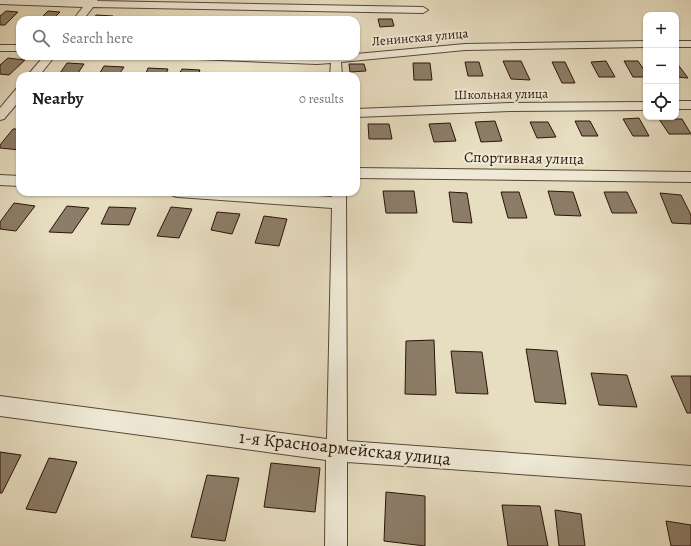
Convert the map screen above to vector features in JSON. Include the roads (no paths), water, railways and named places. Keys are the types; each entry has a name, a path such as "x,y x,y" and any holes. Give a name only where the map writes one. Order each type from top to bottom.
{"street":[{"path":"0,1 92,3 329,3 423,10"},
{"path":"81,16 92,3"},
{"path":"329,3 333,16"},
{"name":"Ленинская улица","path":"360,55 465,46 643,44"},
{"path":"679,44 691,44"},
{"path":"0,48 16,48"},
{"path":"36,72 47,60"},
{"name":"Ленинская улица","path":"293,60 322,60"},
{"path":"336,60 336,72"},
{"path":"0,116 15,105"},
{"path":"679,105 691,105"},
{"name":"Школьная улица","path":"360,113 511,107 643,106"},
{"name":"Спортивная улица","path":"360,173 691,177"},
{"path":"0,180 16,181"},
{"path":"286,196 340,198 336,546"},
{"name":"1-я Красноармейская улица","path":"0,406 338,451 691,476"}]}
